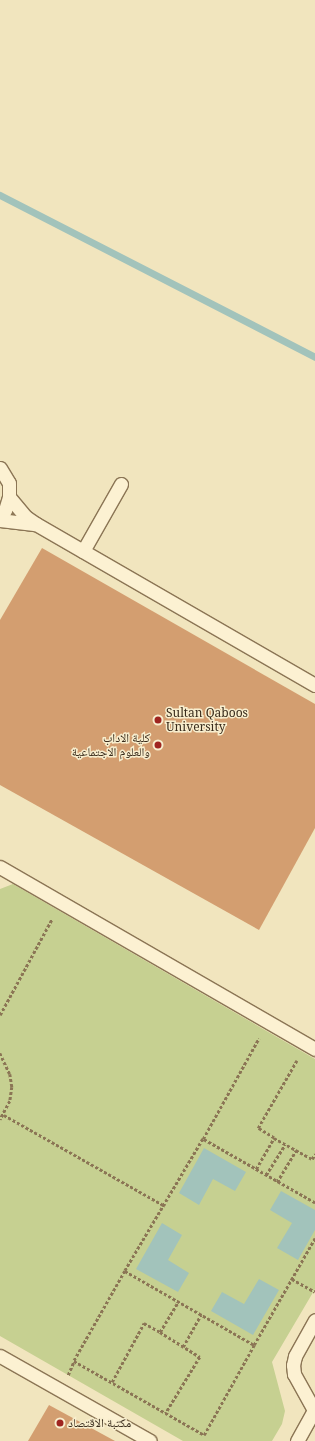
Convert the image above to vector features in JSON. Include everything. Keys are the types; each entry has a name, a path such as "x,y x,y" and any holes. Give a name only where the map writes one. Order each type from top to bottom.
{"lane":[{"path":"0,468 9,483 9,497 0,516"},
{"path":"83,551 121,484"},
{"path":"9,497 26,517 36,524 315,685"},
{"path":"0,520 36,524"},
{"path":"0,867 311,1046"},
{"path":"297,1441 314,1409 294,1374 293,1365 295,1356 315,1320"},
{"path":"0,1356 150,1441"}],"path":[{"path":"0,1015 61,902"},
{"path":"268,1022 165,1206 125,1271 74,1361 204,1435 315,1238"},
{"path":"311,1046 258,1128 312,1159 315,1154"},
{"path":"0,1053 10,1074 12,1087 4,1114 0,1120"},
{"path":"4,1114 165,1206"},
{"path":"256,1169 274,1138"},
{"path":"203,1139 315,1203"},
{"path":"266,1175 285,1144"},
{"path":"278,1182 296,1150"},
{"path":"125,1271 254,1345"},
{"path":"292,1279 315,1292"},
{"path":"160,1332 178,1302"},
{"path":"183,1347 201,1315"},
{"path":"112,1382 144,1323 160,1332 200,1357 166,1413"}],"green space":[{"path":"13,884 315,1059 315,1289 272,1362 285,1411 282,1424 272,1441 183,1441 0,1336 0,889"}],"water":[{"path":"204,1148 246,1172 235,1191 213,1179 199,1205 179,1193"},
{"path":"281,1191 315,1210 315,1230 298,1260 277,1248 292,1223 270,1210"},
{"path":"162,1223 182,1235 168,1260 189,1273 178,1292 136,1269"},
{"path":"259,1279 279,1290 253,1335 211,1311 222,1292 244,1304"}],"building":[{"name":"كلية الاداب والعلوم الاجتماعية","path":"42,548 315,704 315,828 259,930 0,785 0,620"},
{"name":"مكتبة الاقتصاد","path":"49,1405 115,1441 28,1441"}],"waterway":[{"path":"0,195 315,357"}],"place":[{"name":"Sultan Qaboos University","path":"158,720"},
{"name":"كلية الاداب والعلوم الاجتماعية","path":"158,745"},
{"name":"مكتبة الاقتصاد","path":"60,1423"}]}
